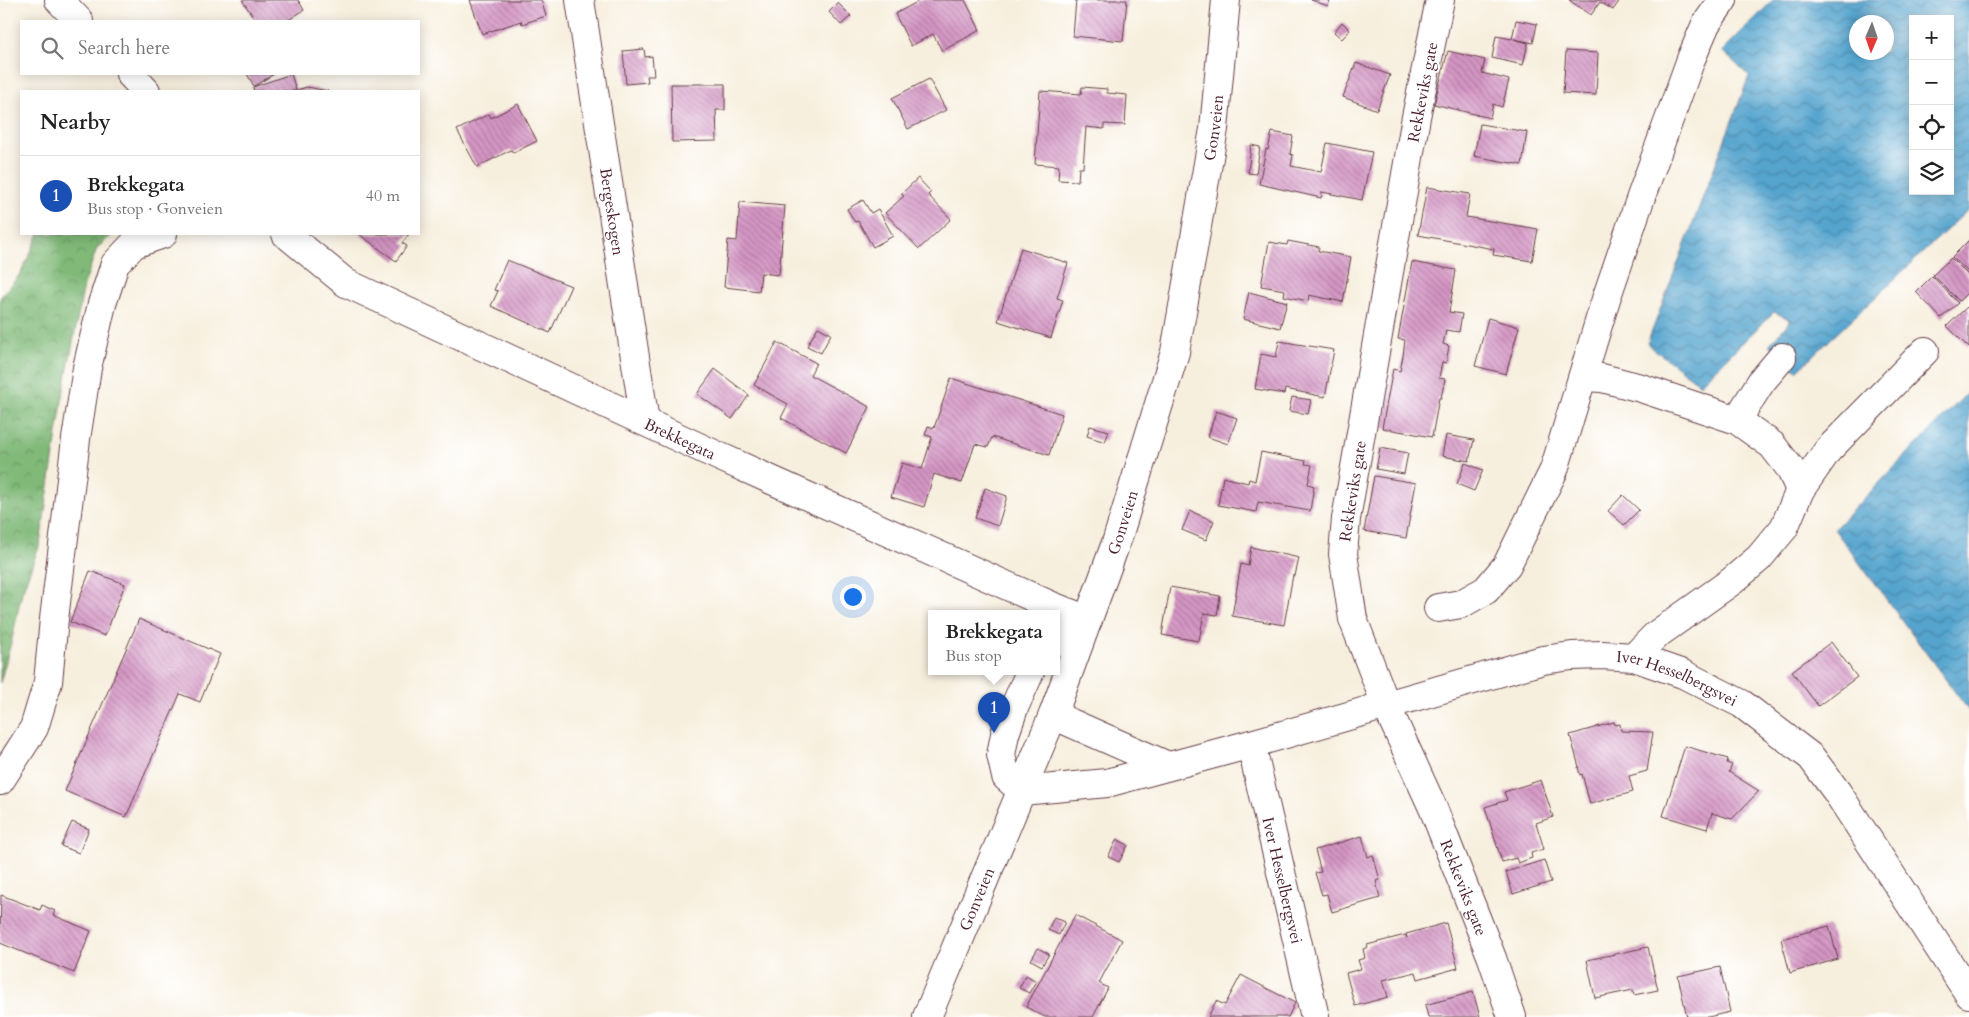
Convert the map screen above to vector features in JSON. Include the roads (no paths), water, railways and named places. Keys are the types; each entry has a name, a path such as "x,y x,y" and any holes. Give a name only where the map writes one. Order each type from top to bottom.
{"street":[{"path":"59,0 78,20"},
{"name":"Bergeskogen","path":"580,0 645,422"},
{"name":"Gonveien","path":"927,1017 1053,716 1117,540 1175,352 1214,128 1226,0"},
{"name":"Rekkeviks gate","path":"1440,0 1416,117 1346,518 1343,554 1353,618 1386,705 1432,808 1492,958 1512,1017"},
{"path":"1438,608 1461,604 1486,590 1507,565 1554,470 1584,377 1609,290 1691,59 1706,24 1723,0"},
{"path":"131,75 145,90"},
{"path":"0,781 34,728 48,682 76,438 87,368 102,304 115,264 134,244 160,235"},
{"name":"Brekkegata","path":"287,235 346,283 645,422 1043,602 1088,620"},
{"path":"1634,657 1656,635 1732,581 1759,558 1784,528 1800,490 1828,450 1925,351"},
{"path":"1737,420 1761,382 1782,357"},
{"path":"1584,377 1602,378 1631,386 1737,420 1772,445 1790,468 1800,490"},
{"path":"1060,638 1088,620"},
{"name":"Iver Hesselbergsvei","path":"1022,791 1107,783 1251,744 1543,660 1572,656 1602,655 1634,657 1683,674 1742,704 1811,757 1837,792 1969,994"},
{"path":"1022,791 1006,777 1001,755 1005,734 1029,675"},
{"path":"1053,716 1168,766"},
{"name":"Iver Hesselbergsvei","path":"1251,744 1315,1017"}],"water":[{"path":"1773,0 1969,0 1969,209 1797,371 1769,345 1791,320 1774,312 1700,384 1647,344 1749,76 1722,51"},
{"path":"1969,391 1969,711 1834,529"}],"place":[{"name":"Brekkegata","path":"994,733"}]}
